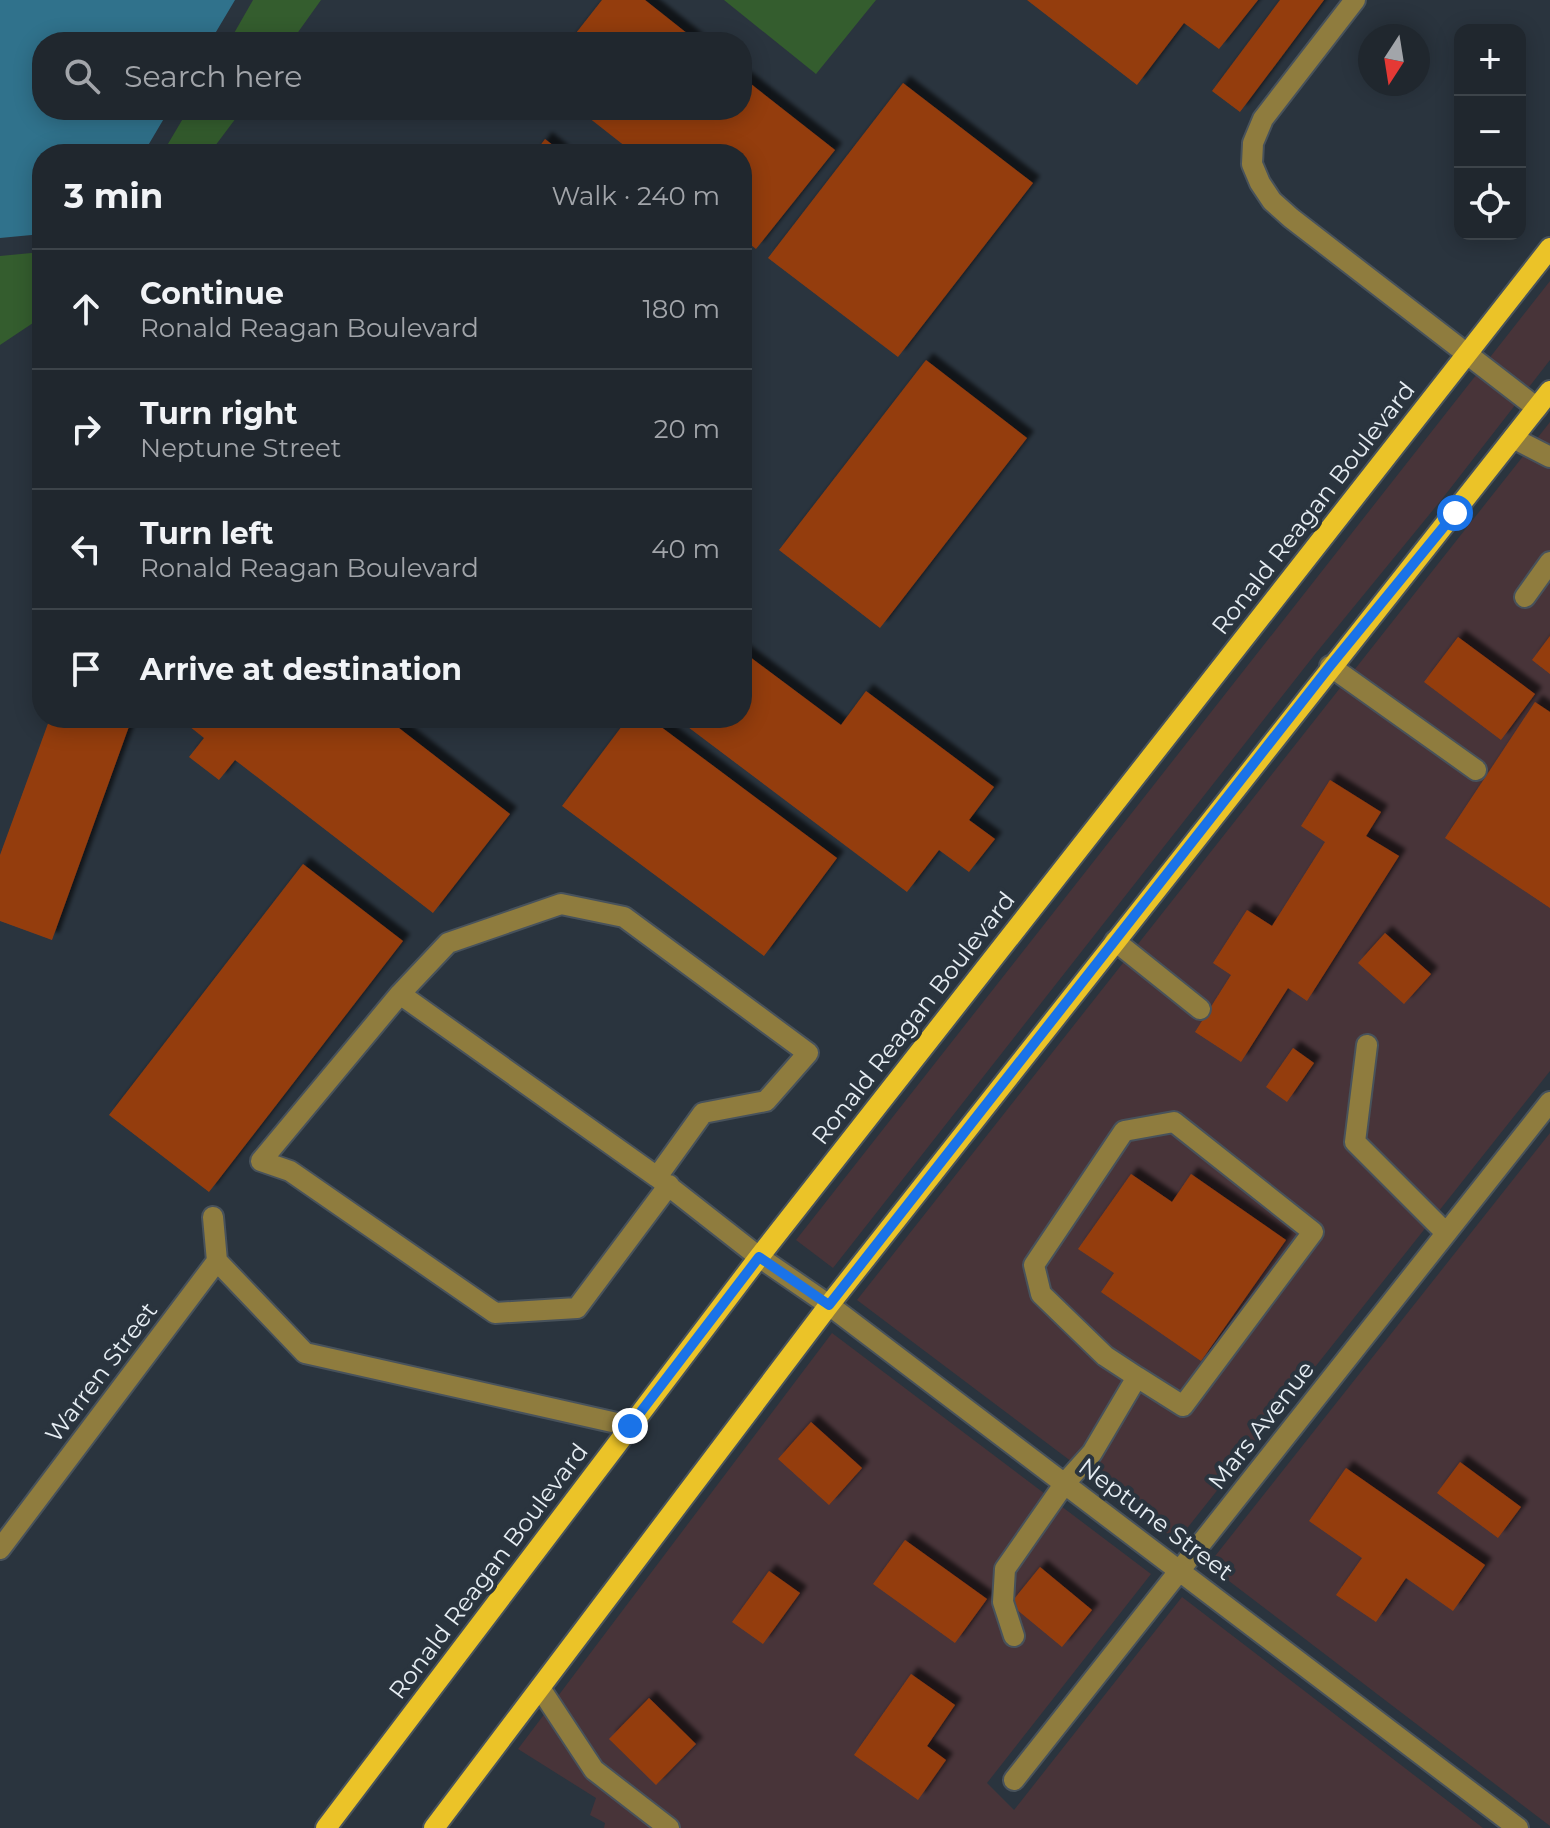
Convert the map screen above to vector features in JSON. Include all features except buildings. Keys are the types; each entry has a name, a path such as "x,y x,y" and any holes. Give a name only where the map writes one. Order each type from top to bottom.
{"main road":[{"name":"Ronald Reagan Boulevard","path":"326,1828 759,1257 1550,248"},
{"path":"434,1828 829,1305 1330,666 1550,391"}],"street":[{"path":"1355,0 1263,119 1253,143 1252,164 1260,183 1272,201 1291,218 1537,408"},
{"path":"1513,438 1550,457"},
{"path":"1525,597 1550,562"},
{"path":"1330,666 1476,770"},
{"path":"561,904 624,917 808,1053 766,1101 703,1113 663,1181 577,1308 495,1313 290,1171 261,1161 400,994 448,943 561,904"},
{"path":"1115,941 1200,1009"},
{"name":"Neptune Street","path":"400,994 663,1181 759,1257 829,1305 1518,1828"},
{"path":"1367,1045 1355,1142 1446,1233"},
{"name":"Mars Avenue","path":"1014,1780 1550,1102"},
{"path":"1174,1122 1313,1232 1183,1406 1137,1377 1105,1356 1041,1294 1034,1265 1124,1131 1174,1122"},
{"path":"213,1217 217,1261 305,1353 630,1426"},
{"name":"Warren Street","path":"0,1549 217,1261"},
{"path":"1014,1636 1003,1602 1005,1569 1065,1483 1092,1453 1137,1377"},
{"path":"540,1688 594,1770 669,1828"}],"shaded area":[{"path":"1550,281 1550,360 833,1268 796,1240"},
{"path":"1550,422 1550,1071 1177,1541 857,1300"},
{"path":"1550,1133 1550,1826 1208,1565"},
{"path":"832,1333 1151,1574 987,1783 1014,1810 1182,1597 1483,1828 604,1828 605,1823 590,1815 596,1798 518,1749"}],"green space":[{"path":"253,0 321,0 298,32 235,32"},
{"path":"724,0 876,0 816,74"},
{"path":"182,120 234,120 216,144 168,144"},
{"path":"32,253 32,324 0,345 0,256"}],"water":[{"path":"0,0 235,0 216,32 32,32 32,120 163,120 149,144 32,144 32,235 0,238"}],"route":[{"path":"630,1426 759,1257 829,1305 1330,666 1455,513"}]}
